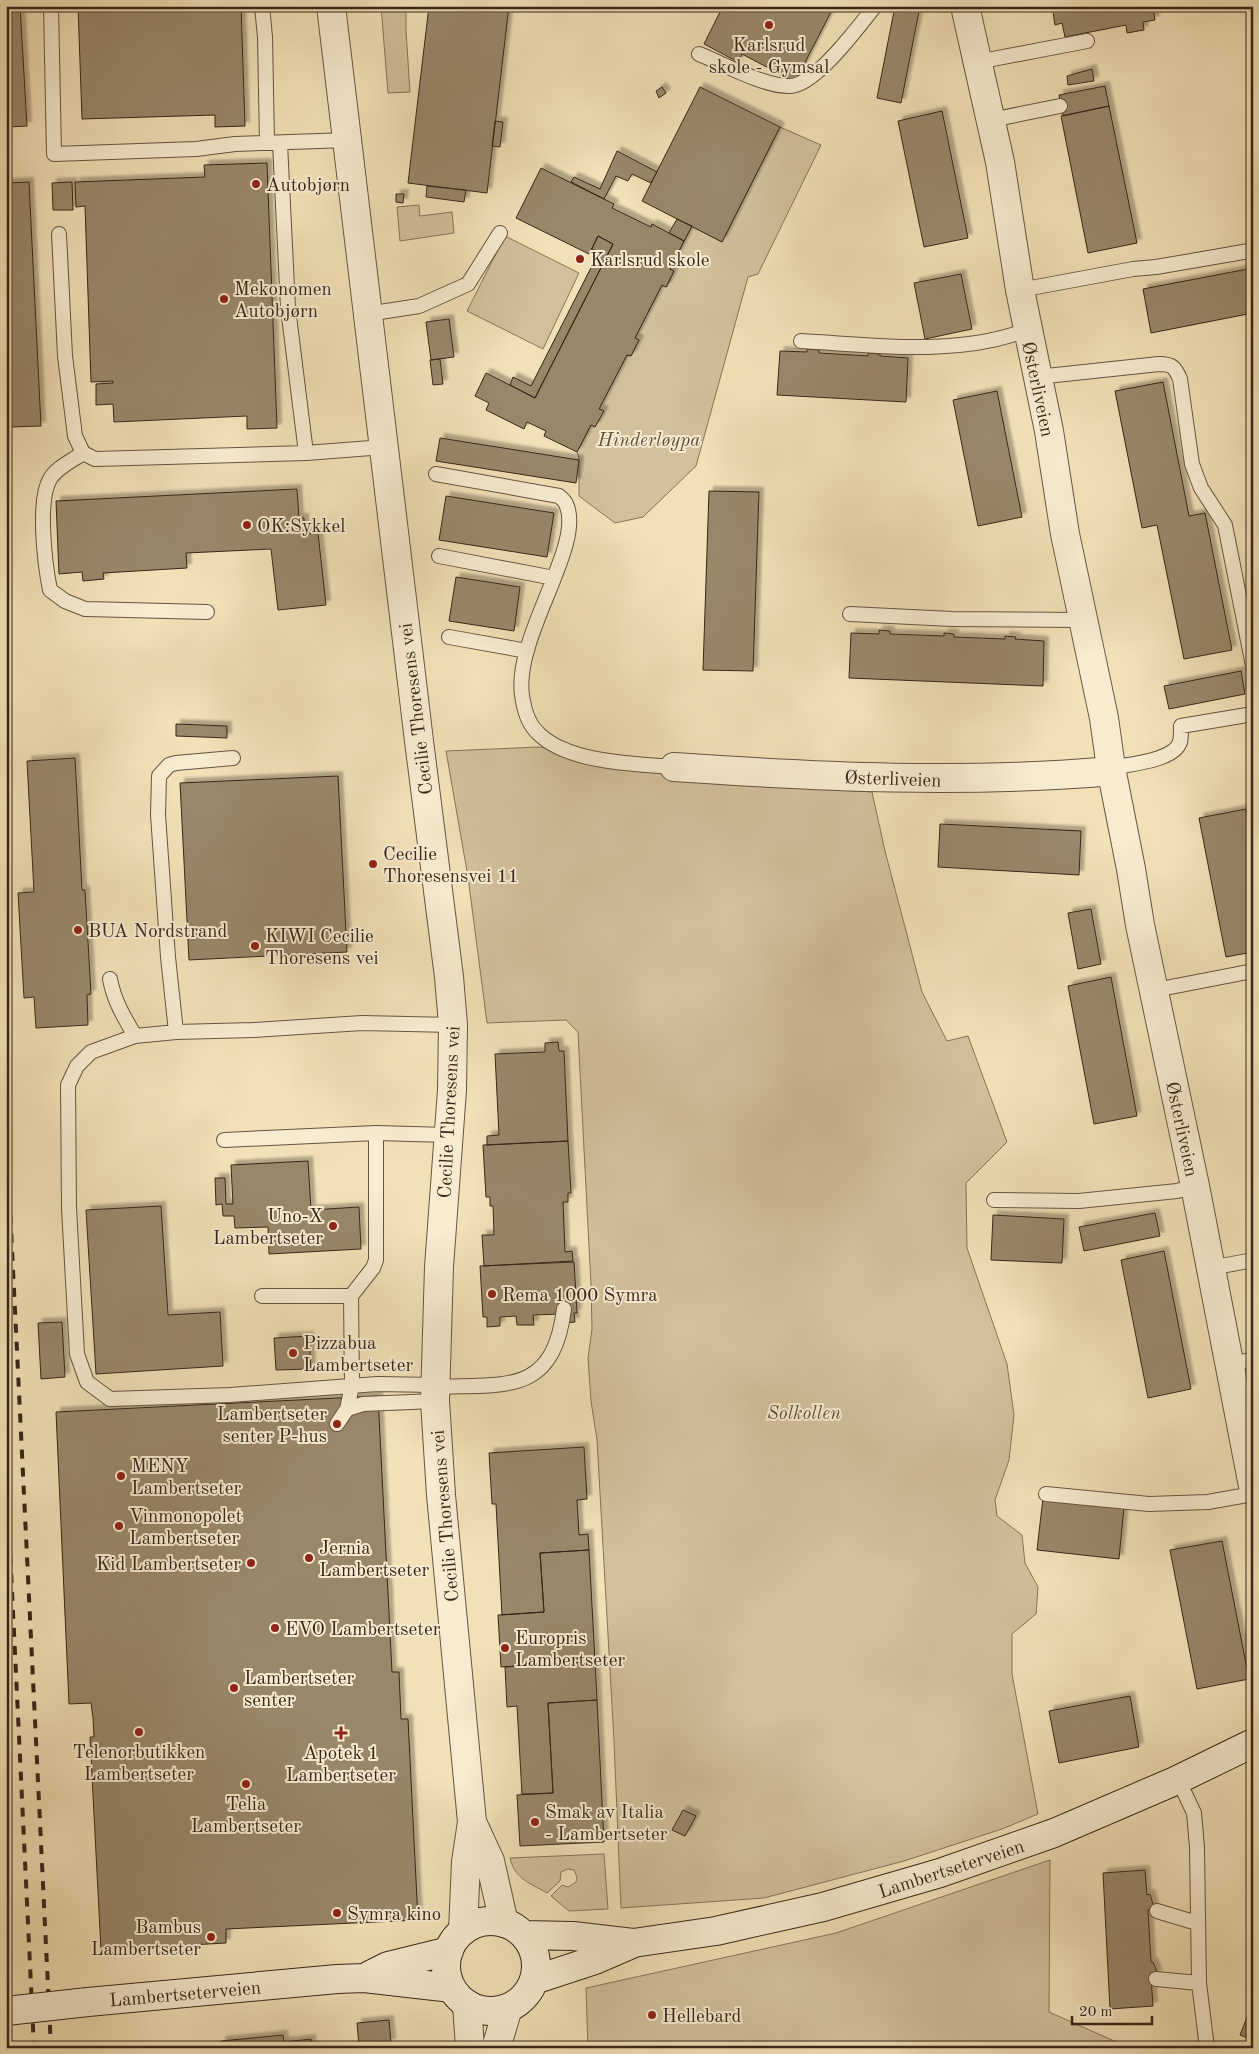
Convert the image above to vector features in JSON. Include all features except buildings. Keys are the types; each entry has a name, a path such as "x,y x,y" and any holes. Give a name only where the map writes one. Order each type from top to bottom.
{"street":[{"name":"Cecilie Thoresens vei","path":"331,6 449,977 453,1025 454,1058 439,1267 435,1391 441,1494 472,1822 456,1941"},
{"name":"Østerliveien","path":"965,6 1000,162 1027,330 1049,431 1065,534 1104,718 1140,925 1155,990 1211,1268 1240,1362 1253,1486"},
{"name":"Østerliveien","path":"674,766 767,773 922,780 1004,778 1112,770"},
{"name":"Lambertseterveien","path":"514,1929 633,1943 716,1932 766,1922 881,1892 1054,1833 1178,1779 1253,1743"},
{"name":"Cecilie Thoresens vei","path":"472,1822 490,1861 514,1929"},
{"path":"460,1996 480,2010 494,2011 508,2008 520,2001 528,1992 534,1980 536,1964 533,1948 514,1929 490,1922 476,1924 456,1941 446,1970 460,1996 470,2048"},
{"name":"Lambertseterveien","path":"364,1978 388,1966 456,1941"},
{"name":"Lambertseterveien","path":"534,1980 595,1960 633,1943"},
{"name":"Lambertseterveien","path":"6,2011 364,1978 460,1996"},
{"path":"496,2048 508,2008"}],"lane":[{"path":"51,6 54,154 196,149 235,144 348,140"},
{"path":"262,6 288,308 306,453"},
{"path":"699,54 769,83 790,86 803,84 841,47 875,6"},
{"path":"977,62 1087,41"},
{"path":"991,120 1060,106"},
{"path":"368,314 419,306 468,284 500,233"},
{"path":"58,234 65,356 75,436 83,453 94,459 306,453 384,447"},
{"path":"1020,290 1133,269 1156,267 1248,251"},
{"path":"800,340 879,345 944,346 978,344 1027,330"},
{"path":"1037,377 1159,364 1170,364 1176,368 1180,379 1192,464 1201,488 1225,525 1253,666"},
{"path":"83,453 56,471 49,481 44,502 45,564 50,590 64,601 85,610 207,612"},
{"path":"436,474 559,496 566,504 569,518 567,540 554,578 533,628 520,677 520,691 529,720 539,734 554,745 571,752 637,764 674,766"},
{"path":"439,556 554,578"},
{"path":"850,614 952,619 1084,620"},
{"path":"449,637 526,651"},
{"path":"1112,770 1168,756 1176,749 1180,742 1181,726 1253,714"},
{"path":"176,1032 168,957 158,815 159,776 169,766 176,763 233,758"},
{"path":"1155,990 1253,971"},
{"path":"110,979 119,1010 135,1036"},
{"path":"435,1391 352,1386 226,1395 110,1399 87,1382 77,1354 69,1208 68,1085 77,1066 91,1052 135,1036 176,1032 362,1023 453,1025"},
{"path":"224,1140 376,1134 448,1135"},
{"path":"337,1424 347,1409 352,1386 351,1296 373,1268 376,1260 376,1134"},
{"path":"994,1200 1079,1201 1177,1191 1195,1186"},
{"path":"1211,1268 1253,1260"},
{"path":"262,1296 351,1296"},
{"path":"347,1409 363,1404 435,1391 517,1382 529,1378 540,1369 553,1352 560,1334 564,1309"},
{"path":"1046,1494 1148,1504 1208,1502 1253,1494"},
{"path":"1178,1779 1194,1813 1197,1847 1199,1983 1207,2048"},
{"path":"1157,1911 1197,1924"},
{"path":"1156,1979 1199,1983"}],"green space":[{"path":"381,6 406,6 410,92 388,93"},
{"name":"Hinderløypa","path":"780,127 821,145 758,274 748,277 696,466 643,517 615,523 579,496 579,458 577,452 591,425 595,427 603,411 599,409 627,355 631,356 639,340 635,338 662,285 667,287 674,271 670,269 692,226 722,242"},
{"path":"419,205 420,216 452,212 454,233 400,241 397,207"},
{"path":"505,236 579,273 543,349 467,311"},
{"name":"Solkollen","path":"539,747 741,782 872,792 885,851 922,992 947,1041 968,1036 1007,1142 966,1183 967,1248 1007,1364 1014,1415 1009,1460 995,1500 997,1516 1022,1535 1025,1563 1038,1587 1036,1614 1012,1634 1012,1674 1038,1814 1002,1829 904,1861 764,1898 621,1908 614,1741 597,1440 591,1401 588,1358 592,1329 591,1285 578,1032 566,1020 487,1023 468,877 446,751"},
{"path":"604,1854 608,1909 569,1911 551,1896 562,1885 568,1887 576,1882 577,1877 574,1870 568,1869 561,1872 560,1881 547,1893 519,1876 510,1858"},
{"path":"1050,1860 1049,2012 1130,2048 588,2048 586,1988 836,1933"}],"railway":[{"path":"6,1126 51,2048"},
{"path":"6,1466 34,2048"}],"place":[{"name":"Karlsrud skole - Gymsal","path":"769,25"},
{"name":"Autobjørn","path":"256,184"},
{"name":"Karlsrud skole","path":"580,259"},
{"name":"Mekonomen Autobjørn","path":"224,299"},
{"name":"OK:Sykkel","path":"247,525"},
{"name":"Cecilie Thoresensvei 11","path":"373,864"},
{"name":"BUA Nordstrand","path":"78,930"},
{"name":"KIWI Cecilie Thoresens vei","path":"255,946"},
{"name":"Uno-X Lambertseter","path":"333,1226"},
{"name":"Rema 1000 Symra","path":"492,1294"},
{"name":"Pizzabua Lambertseter","path":"293,1353"},
{"name":"Lambertseter senter P-hus","path":"337,1424"},
{"name":"MENY Lambertseter","path":"121,1476"},
{"name":"Vinmonopolet Lambertseter","path":"119,1526"},
{"name":"Jernia Lambertseter","path":"309,1558"},
{"name":"Kid Lambertseter","path":"251,1563"},
{"name":"EVO Lambertseter","path":"275,1628"},
{"name":"Europris Lambertseter","path":"505,1648"},
{"name":"Lambertseter senter","path":"234,1688"},
{"name":"Telenorbutikken Lambertseter","path":"139,1732"},
{"name":"Apotek 1 Lambertseter","path":"341,1733"},
{"name":"Telia Lambertseter","path":"246,1784"},
{"name":"Smak av Italia - Lambertseter","path":"535,1822"},
{"name":"Symra kino","path":"337,1913"},
{"name":"Bambus Lambertseter","path":"211,1937"},
{"name":"Hellebard","path":"652,2015"}]}
